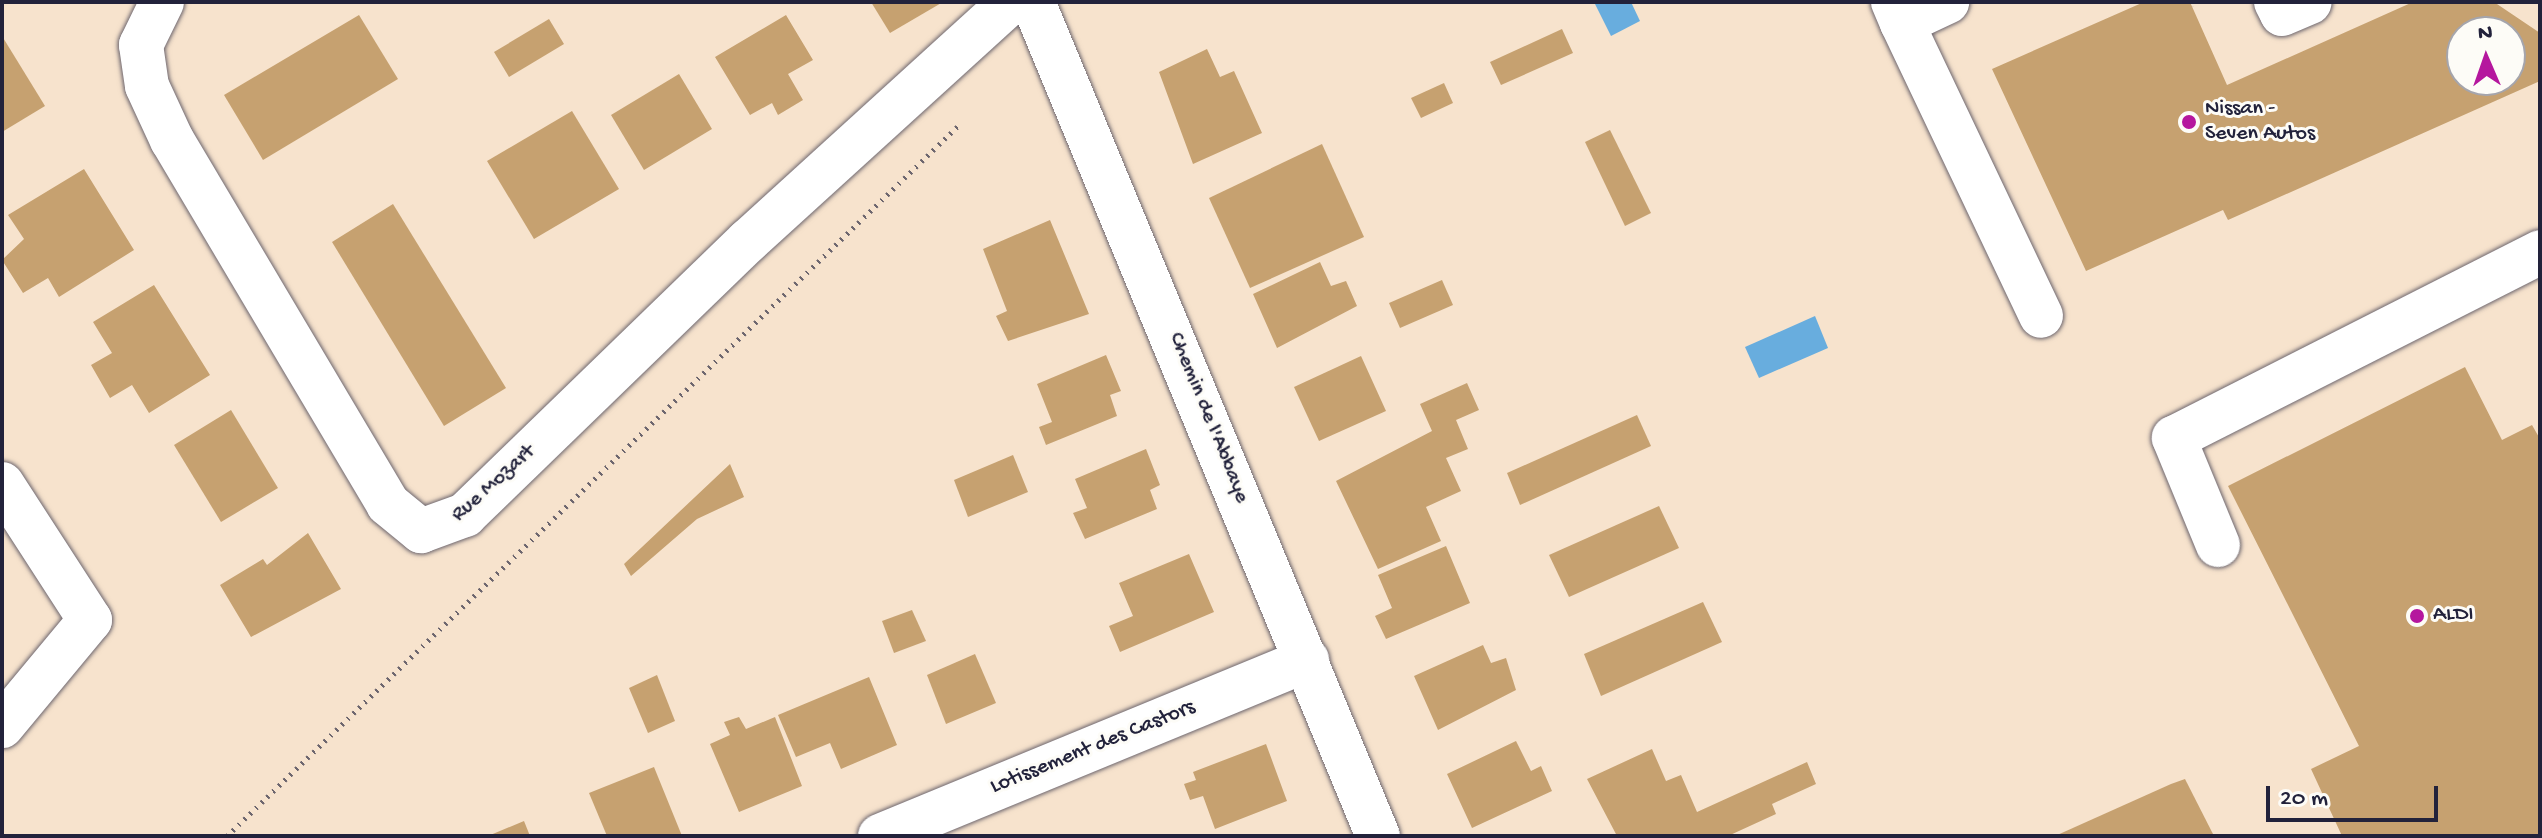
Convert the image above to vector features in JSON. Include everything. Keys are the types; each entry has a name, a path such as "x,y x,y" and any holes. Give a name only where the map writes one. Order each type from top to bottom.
{"street":[{"name":"Rue Mozart","path":"162,2 141,45 147,86 172,140 388,504 421,531 465,515 748,241 1011,2"},
{"name":"Chemin de l'Abbaye","path":"1033,2 1378,836"},
{"path":"1947,2 1898,12 2041,316"},
{"path":"2276,2 2282,14 2310,2"},
{"path":"2218,545 2174,438 2540,252"},
{"path":"2,484 90,620 2,726"},
{"name":"Lotissement des Castors","path":"880,836 1307,660"}],"path":[{"path":"227,836 965,119"}],"water":[{"path":"1594,2 1631,2 1640,21 1611,36"},
{"path":"1815,316 1828,348 1759,378 1745,347"}],"building":[{"path":"871,2 943,2 890,33"},
{"path":"2144,2 2190,2 2227,85 2413,2 2494,2 2515,16 2446,16 2446,96 2506,96 2228,220 2223,210 2086,271 1992,69"},
{"path":"359,15 398,79 263,160 224,95"},
{"path":"786,15 813,60 788,74 803,100 778,115 772,103 750,115 715,57"},
{"path":"549,19 564,44 509,77 494,52"},
{"path":"2526,24 2540,33 2540,81 2526,87"},
{"path":"1562,29 1573,53 1501,85 1490,62"},
{"path":"2,36 45,106 2,132"},
{"path":"1207,49 1220,77 1234,71 1262,133 1193,164 1159,72"},
{"path":"679,74 712,129 644,170 611,115"},
{"path":"1444,83 1453,103 1421,118 1411,98"},
{"path":"572,111 619,189 534,239 487,161"},
{"path":"1610,130 1651,213 1625,226 1585,142"},
{"path":"1322,144 1364,237 1250,288 1209,198"},
{"path":"84,169 134,250 59,297 48,278 23,293 2,260 24,239 8,215"},
{"path":"393,204 506,388 444,426 332,242"},
{"path":"1050,220 1089,314 1008,341 996,316 1007,311 983,249"},
{"path":"1320,262 1331,286 1346,281 1357,306 1277,348 1253,294"},
{"path":"1442,280 1453,305 1400,328 1389,303"},
{"path":"154,285 210,375 149,413 132,385 110,398 91,365 112,353 93,322"},
{"path":"1106,355 1121,391 1110,395 1117,416 1046,445 1039,427 1052,422 1037,384"},
{"path":"1361,356 1386,411 1319,441 1294,387"},
{"name":"ALDI","path":"2465,367 2502,440 2532,425 2540,439 2540,836 2342,836 2311,769 2359,746 2228,486"},
{"path":"1467,383 1479,410 1456,420 1468,449 1446,458 1461,491 1426,507 1441,541 1378,569 1336,481 1432,431 1420,404"},
{"path":"231,410 278,488 221,522 174,445"},
{"path":"1637,415 1651,446 1520,505 1507,473"},
{"path":"1146,449 1160,485 1150,490 1157,509 1085,539 1073,513 1087,508 1075,479"},
{"path":"1013,455 1028,492 968,517 954,480"},
{"path":"730,464 744,497 697,519 631,576 624,564"},
{"path":"1659,506 1679,548 1569,597 1549,555"},
{"path":"308,533 341,589 251,637 220,585 263,559 267,565"},
{"path":"1446,546 1470,603 1386,639 1375,616 1392,608 1378,575"},
{"path":"1189,554 1214,612 1120,652 1109,626 1133,616 1119,583"},
{"path":"1703,602 1722,642 1601,696 1584,654"},
{"path":"912,610 926,641 894,653 882,621"},
{"path":"1483,645 1491,663 1506,658 1516,690 1438,730 1414,676"},
{"path":"975,654 996,703 946,724 927,675"},
{"path":"657,675 675,721 648,733 629,688"},
{"path":"869,677 897,745 841,769 830,743 796,757 778,715"},
{"path":"739,717 746,729 775,717 802,786 739,812 710,744 730,735 724,722"},
{"path":"1516,741 1531,771 1541,766 1552,791 1472,828 1447,774"},
{"path":"1266,744 1287,801 1215,829 1203,796 1190,800 1184,784 1196,780 1193,772"},
{"path":"1652,749 1666,781 1681,775 1697,812 1807,762 1816,784 1772,804 1776,814 1728,836 1617,836 1587,779"},
{"path":"654,767 682,836 607,836 589,793"},
{"path":"2185,779 2214,836 2055,836 2171,784"},
{"path":"524,821 530,836 488,836"}],"place":[{"name":"Nissan - Seven Autos","path":"2189,122"},
{"name":"ALDI","path":"2417,616"}]}
